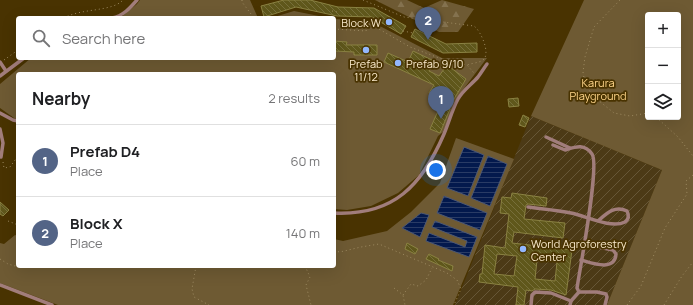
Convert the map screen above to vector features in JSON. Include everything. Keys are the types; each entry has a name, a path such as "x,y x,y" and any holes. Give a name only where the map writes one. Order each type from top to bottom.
{"lane":[{"path":"117,16 131,8 137,0"},
{"path":"0,76 21,60"},
{"path":"0,62 6,71"},
{"path":"336,214 350,214 381,207 397,199 412,187 425,172 431,162 445,132 458,98 467,86 478,77 487,64"},
{"path":"0,112 16,121"},
{"path":"0,129 3,143 1,149 2,158"},
{"path":"546,137 570,148"},
{"path":"553,145 565,150 578,146 586,149 592,154 595,161 577,288 579,292"},
{"path":"528,207 556,210 588,217 598,221 618,224 624,224 627,220 628,214 627,211 616,209 609,212 598,221"},
{"path":"581,260 604,265 613,262 616,258 616,254 613,250 584,244"},
{"path":"0,285 52,305"},
{"path":"531,305 532,295 536,292 551,293 570,303 579,292"},
{"path":"579,292 597,292 606,294 607,297 605,305"}],"path":[{"path":"69,16 81,11 108,8 120,3 123,0"},
{"path":"242,0 252,16"},
{"path":"336,29 366,31 368,24 372,25 410,47 439,58 467,65 482,61 485,57 486,47 478,29 474,26 404,17 363,0"},
{"path":"620,0 594,27 584,57 583,72 585,84 593,96 614,112 630,116 645,114"},
{"path":"332,11 337,12"},
{"path":"403,31 413,33"},
{"path":"0,62 16,51"},
{"path":"467,65 478,77"},
{"path":"659,120 678,136 693,156"},
{"path":"2,158 4,168 10,167 16,159"},
{"path":"626,305 641,286 664,228 687,194 686,181 693,175"},
{"path":"8,221 16,224"},
{"path":"336,251 340,252 379,244 432,267 448,272 457,280 461,289 454,305"},
{"path":"0,259 8,264 15,266 16,265"},
{"path":"664,305 682,276 693,262"},
{"path":"403,295 411,284 418,286 426,280 432,267"},
{"path":"196,268 192,289 194,297 208,305"},
{"path":"306,268 310,277 306,285 311,305"},
{"path":"394,288 403,295 405,305"}],"shaded area":[{"path":"531,116 662,170 607,305 455,305"}],"green space":[{"path":"140,0 250,0 257,16 122,16"},
{"path":"375,0 407,0 424,8 442,0 474,9 458,32 439,32"},
{"name":"Karura Playground","path":"584,0 693,0 693,305 607,305 662,170 531,116"},
{"path":"294,11 319,16 278,16"},
{"path":"336,19 370,21 442,58 487,58 459,95 443,132 438,136 419,175 398,193 371,206 347,210 336,209 336,72 16,72 16,118 0,108 0,84 29,60 336,60"},
{"path":"456,138 514,159 453,305 58,305 0,283 0,243 4,244 15,235 16,268 336,268 336,239 343,241 387,231 411,212 440,183"}],"water":[{"path":"464,147 484,155 468,196 447,188"},
{"path":"488,156 507,164 490,206 471,198"},
{"path":"444,196 487,213 480,230 437,213"},
{"path":"421,213 429,215 420,237 402,228"},
{"path":"435,221 477,237 469,257 426,241 429,233 465,247 467,241 432,227"}],"building":[{"path":"284,0 310,0 338,7 374,8 406,26 401,34 372,17 337,16 296,7 264,16 261,6"},
{"path":"415,29 446,44 477,43 477,52 443,53 411,37"},
{"path":"336,41 347,42 346,45 377,45 377,55 354,55 354,52 336,51"},
{"path":"413,51 434,61 429,71 439,76 447,65 466,79 448,109 450,109 440,133 430,129 442,102 429,93 434,85 384,62 388,53 408,62"},
{"path":"518,98 519,106 509,107 508,99"},
{"path":"523,115 529,118 525,127 519,125"},
{"name":"World Agroforestry Center","path":"512,193 547,198 546,206 526,205 524,219 565,223 563,238 514,232 512,243 572,250 566,295 551,290 526,290 524,305 516,305 518,287 479,282 480,274 482,274 485,245 505,248 509,214 500,213 502,197 511,198","holes":["497,254 517,256 514,276 494,274","537,260 557,262 555,281 535,279"]},
{"path":"0,202 9,210 3,216 0,214"},
{"path":"407,243 418,249 415,254 405,249"},
{"path":"429,254 439,259 438,260 453,266 452,271 426,259"}],"place":[{"name":"Block W","path":"389,22"},
{"name":"Block X","path":"428,40"},
{"name":"Prefab 11/12","path":"366,50"},
{"name":"Prefab 9/10","path":"398,63"},
{"name":"Prefab D4","path":"441,119"},
{"name":"World Agroforestry Center","path":"523,249"}]}
